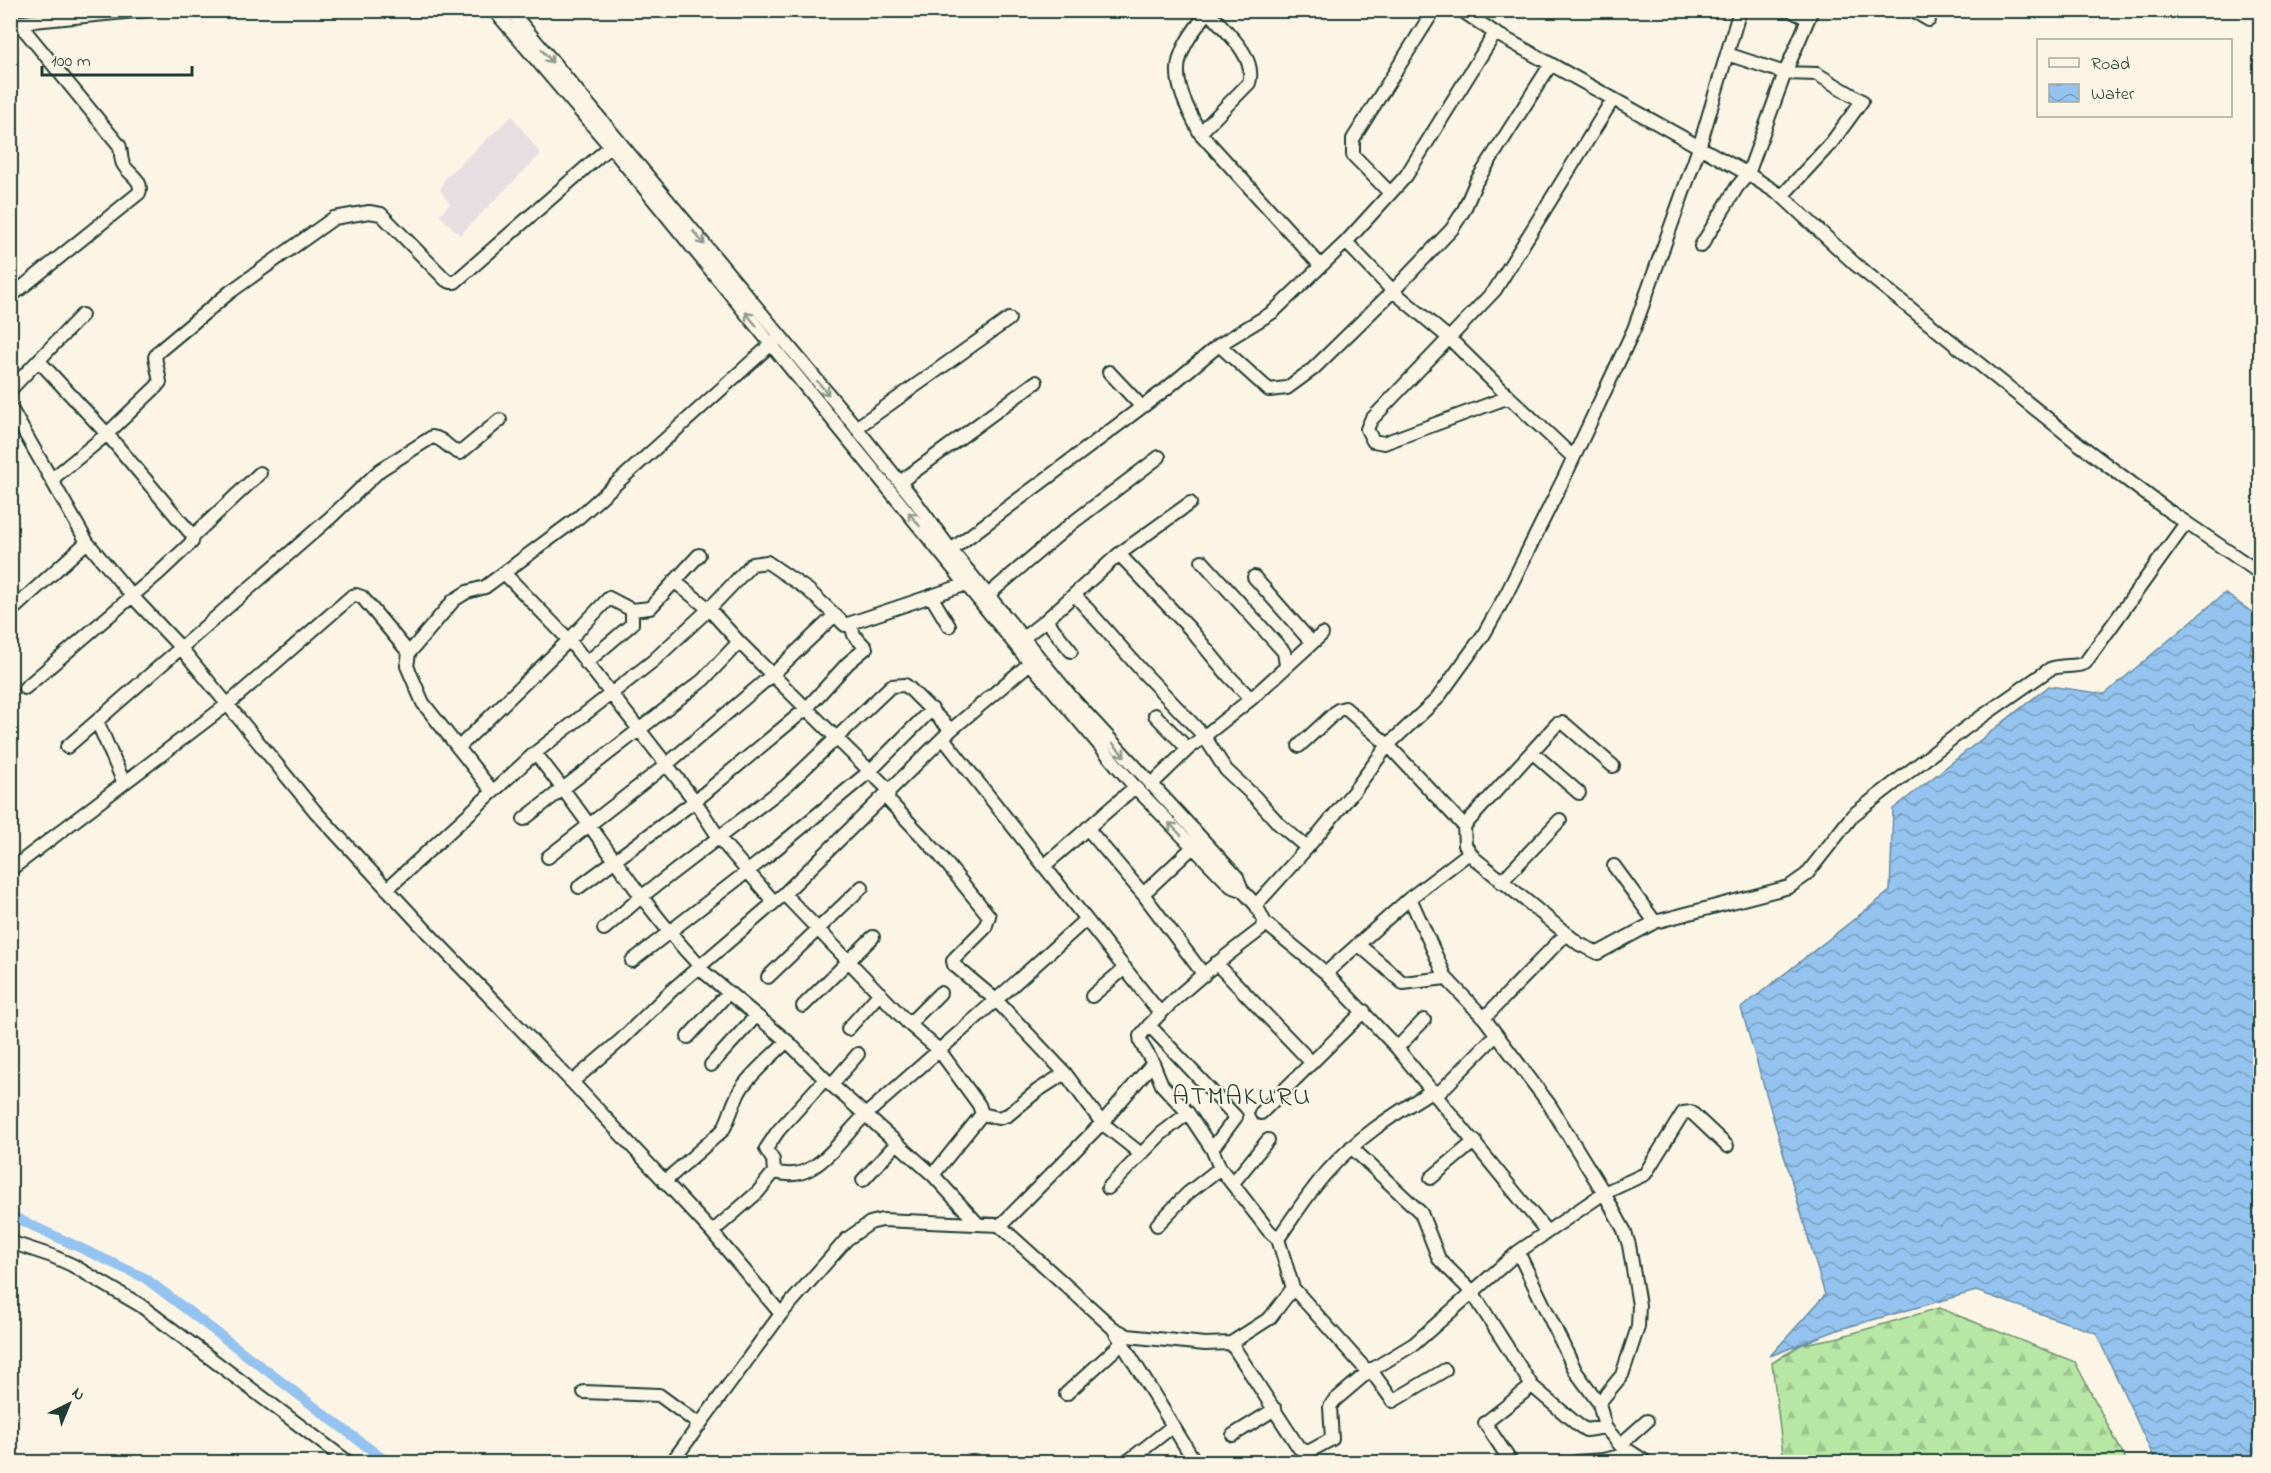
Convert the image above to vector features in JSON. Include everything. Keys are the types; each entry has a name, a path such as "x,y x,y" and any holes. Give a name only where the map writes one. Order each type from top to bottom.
{"street":[{"path":"14,23 146,10"},
{"path":"494,10 614,143"},
{"path":"510,10 614,143 776,340 967,584 1237,877 1236,888"},
{"path":"1390,193 1353,155 1353,140 1434,10"},
{"path":"1461,10 1495,33 1748,174 1782,196 1844,255 2079,444 2186,523 2260,573"},
{"path":"1256,905 1307,848 1388,746 1437,699 1484,634 1507,593 1634,329 1699,148 1740,10"},
{"path":"1701,246 1737,187 1748,174 1785,73 1810,15 1790,10"},
{"path":"1912,10 1929,20"},
{"path":"1200,133 1249,83 1252,74 1245,55 1209,11 1190,35 1177,67 1180,86 1189,113 1200,133 1320,266"},
{"path":"10,297 139,193 141,188 123,165 119,145 14,23"},
{"path":"951,550 1166,389 1219,345 1274,312 1346,242 1417,160 1495,33"},
{"path":"1727,54 1785,73 1817,74 1862,101 1832,142 1782,196"},
{"path":"1219,345 1269,390 1287,388 1313,369 1393,291 1452,228 1464,210 1476,182 1551,64"},
{"path":"1509,398 1384,443 1373,441 1367,429 1371,420 1450,339 1507,274 1613,99"},
{"path":"52,479 107,434 160,382 155,357 158,352 230,292 334,218 369,212 381,214 446,280 455,282 614,143"},
{"path":"1346,242 1393,291 1450,339 1509,398 1573,456"},
{"path":"10,390 82,315"},
{"path":"856,428 1009,319"},
{"path":"776,340 856,428 900,482 951,550 1023,638 1034,659 1135,787 1192,847 1256,905 1265,923 1326,973 1364,1011 1433,1090 1547,1232"},
{"path":"494,792 423,703 407,666 409,653 454,600 467,592 485,586 579,517 776,340"},
{"path":"39,361 107,434 193,536"},
{"path":"1109,372 1141,406"},
{"path":"900,482 1036,382"},
{"path":"10,407 87,542 132,597 181,648 315,811 712,1232 781,1314"},
{"path":"66,747 331,517 380,470 432,437 438,437 460,453 500,420"},
{"path":"988,595 1071,524 1159,457"},
{"path":"25,688 132,597 192,542 193,536 260,473"},
{"path":"1023,638 1119,555 1190,503"},
{"path":"1299,746 1338,710 1345,708 1388,746 1464,826 1465,845 1469,853 1501,882 1584,948 1598,953 1655,922 1789,887 1798,882 1853,815 1957,734 2050,669 2085,663 2186,523"},
{"path":"10,612 87,542"},
{"path":"458,748 609,598 632,610 650,608 699,555"},
{"path":"1119,555 1190,628 1227,674 1251,699"},
{"path":"1202,561 1284,652 1286,665"},
{"path":"387,889 535,753 653,661 710,609 752,564 767,562 808,590 845,625 967,584"},
{"path":"504,573 569,640 695,801 719,838 747,871 819,929 909,1024 939,1050 980,1105 982,1114"},
{"path":"1254,577 1312,643"},
{"path":"674,581 710,609 739,642 889,790"},
{"path":"1075,594 1204,736 1226,770 1279,824 1307,848"},
{"path":"10,870 228,704 352,596 362,597 409,653"},
{"path":"931,596 949,626"},
{"path":"586,663 632,624 632,610"},
{"path":"548,857 666,765 772,675 835,615"},
{"path":"1046,620 1071,651"},
{"path":"579,887 695,801 807,708 848,663 867,648 855,635 851,624"},
{"path":"1150,785 1188,749 1251,699 1322,634"},
{"path":"524,819 703,680 739,642"},
{"path":"572,1082 779,898 947,734 1034,659"},
{"path":"604,929 641,897 787,785 891,686 906,685 932,709 947,734 1044,866 1160,1014"},
{"path":"632,961 870,771 932,709"},
{"path":"1155,715 1188,749"},
{"path":"97,721 124,783"},
{"path":"1464,826 1557,724 1562,723 1613,766"},
{"path":"1532,752 1580,793"},
{"path":"535,753 564,789 641,897 699,968 787,1041 829,1082 933,1175 978,1224"},
{"path":"1044,866 1135,787"},
{"path":"889,790 888,800 938,853 989,916 985,928 953,961 954,965 997,1000 1065,1073 1102,1124 1141,1154"},
{"path":"1501,882 1560,820"},
{"path":"1087,828 1143,894 1204,975"},
{"path":"1143,894 1192,847"},
{"path":"1326,973 1410,898 1469,853"},
{"path":"1614,866 1655,922"},
{"path":"768,977 862,887"},
{"path":"1410,898 1446,978 1484,1018 1549,1104 1624,1230 1629,1245 1638,1305 1638,1327 1622,1375 1599,1403"},
{"path":"774,1172 800,1175 818,1164 866,1114 1086,920"},
{"path":"1265,923 1260,930 1216,963 1160,1014 1140,1036 1141,1043 1154,1063 1162,1085 1188,1113 1212,1149 1220,1168 1269,1231 1278,1239 1293,1288 1369,1371 1393,1401 1445,1370"},
{"path":"1484,1018 1566,934"},
{"path":"803,1006 873,937"},
{"path":"1358,944 1403,983 1446,978"},
{"path":"1216,963 1312,1062"},
{"path":"1092,996 1125,968"},
{"path":"688,1037 728,993"},
{"path":"848,1029 880,993"},
{"path":"909,1024 940,993"},
{"path":"1261,1113 1364,1011"},
{"path":"711,1065 756,1016"},
{"path":"1397,1048 1424,1020"},
{"path":"1149,1025 1236,1117 1212,1149"},
{"path":"1433,1090 1439,1093 1496,1035"},
{"path":"664,1182 723,1130 732,1104 744,1085 787,1041"},
{"path":"712,1232 758,1192 774,1172 773,1160 766,1149 778,1131 858,1054"},
{"path":"672,1462 781,1314 847,1239 870,1223 882,1220 999,1225 1011,1217 1102,1124 1154,1063"},
{"path":"982,1114 998,1118 1008,1115 1037,1091 1065,1073"},
{"path":"1278,1239 1326,1172 1352,1147 1380,1124 1433,1090"},
{"path":"1231,1343 1299,1448 1308,1452 1332,1439 1330,1407 1334,1401 1369,1371 1414,1344 1518,1252 1604,1193 1645,1174 1683,1113 1691,1112 1726,1146"},
{"path":"1108,1188 1141,1154 1188,1113"},
{"path":"933,1175 982,1114"},
{"path":"1233,1183 1268,1140"},
{"path":"1431,1178 1475,1141"},
{"path":"862,1180 897,1143"},
{"path":"1352,1147 1421,1213 1439,1259 1472,1292 1532,1386 1586,1430 1605,1427"},
{"path":"1157,1225 1187,1194 1220,1168"},
{"path":"999,1225 1113,1328 1128,1336 1205,1344 1231,1343 1270,1318 1293,1288"},
{"path":"10,1242 72,1265 140,1305 348,1462"},
{"path":"1518,1252 1576,1372 1599,1403 1605,1427 1620,1445 1646,1462"},
{"path":"1113,1328 1195,1462"},
{"path":"1066,1394 1122,1343"},
{"path":"1511,1462 1485,1424 1532,1386"},
{"path":"584,1392 659,1395 700,1425"},
{"path":"1233,1435 1275,1409"},
{"path":"1620,1445 1647,1421"},
{"path":"1127,1462 1173,1426"},
{"path":"1576,1462 1603,1460 1632,1453"}],"shaded area":[{"path":"512,116 541,154 460,235 439,215 450,204 440,190 445,178"}],"green space":[{"path":"1939,1308 2075,1362 2127,1462 1784,1462 1772,1363 1802,1344 1836,1338"}],"water":[{"path":"2225,593 2256,615 2250,654 2260,651 2260,1462 2156,1462 2096,1333 1976,1291 1840,1329 1770,1356 1825,1295 1741,1008 1890,891 1893,809 2049,686 2105,694"}],"waterway":[{"path":"10,1218 16,1218 145,1278 387,1462"}],"district":[{"name":"ATMAKURU","path":"1242,1095"}]}
